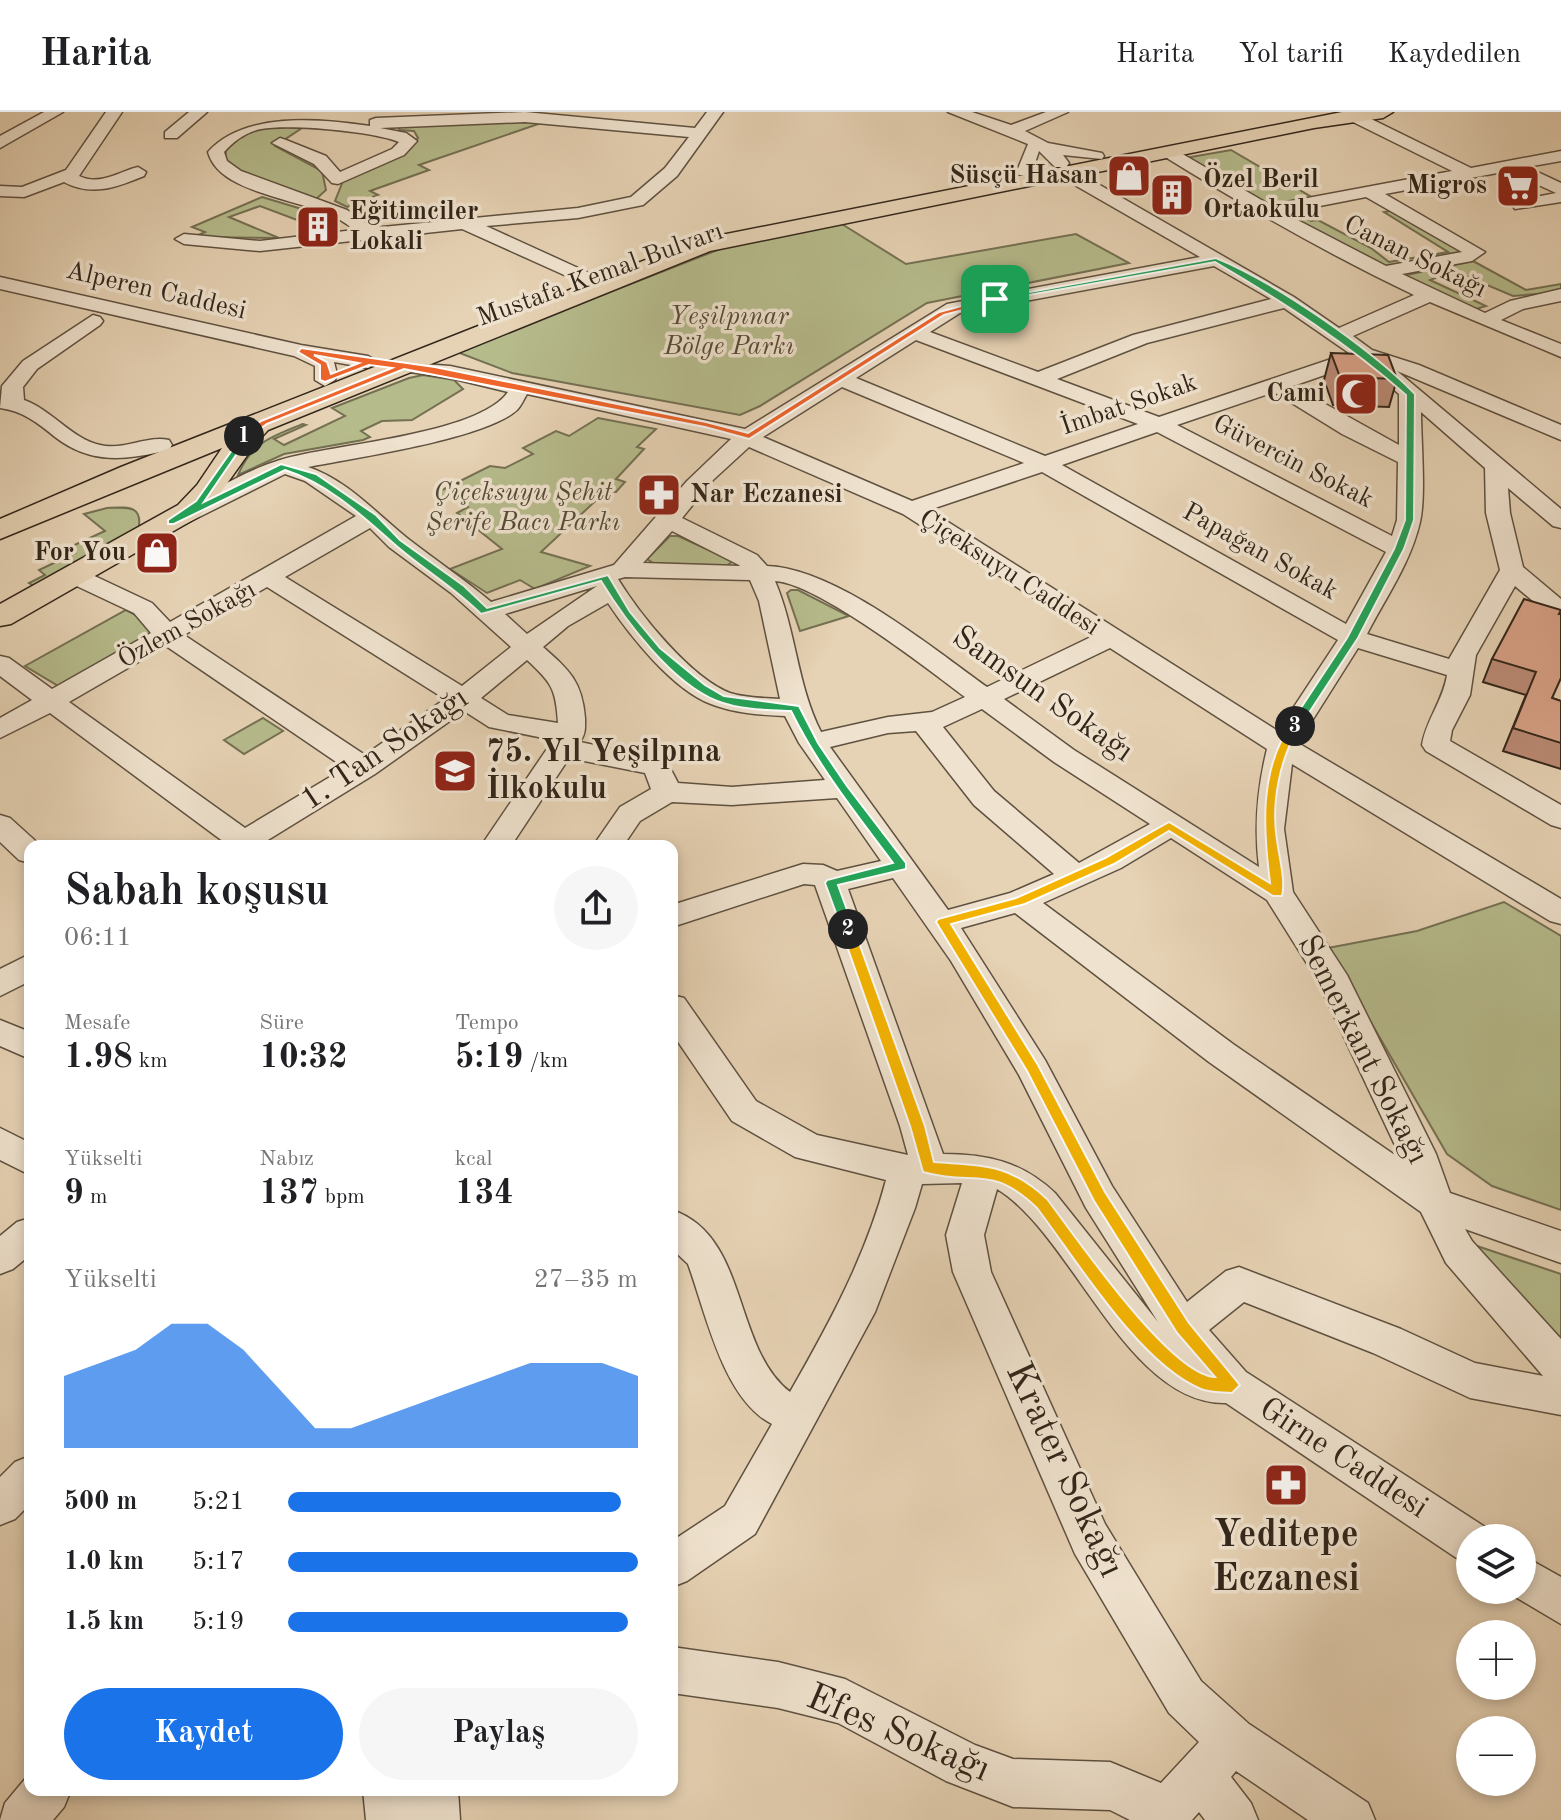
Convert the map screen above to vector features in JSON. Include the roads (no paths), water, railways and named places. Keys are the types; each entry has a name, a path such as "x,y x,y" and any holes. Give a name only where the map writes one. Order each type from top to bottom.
{"main road":[{"name":"Mustafa Kemal Bulvarı","path":"0,513 97,462 161,445 582,277 707,233 1027,174 1085,180 1098,160 1199,136 1318,117 1383,112"},
{"name":"Mustafa Kemal Bulvarı","path":"1098,160 1168,152 1318,117"},
{"path":"1168,152 1168,147 1199,136"},
{"name":"Mustafa Kemal Bulvarı","path":"0,530 131,473 403,366 448,361 716,241 1027,174"},
{"path":"368,362 403,366"},
{"name":"Mustafa Kemal Bulvarı","path":"0,617 171,522 199,503 212,488 240,441 264,422"}],"street":[{"path":"0,143 55,112"},
{"path":"0,191 24,192 69,174 88,153 114,112"},
{"path":"171,135 199,112"},
{"path":"184,239 260,246 578,213 637,201 671,172 715,112"},
{"path":"956,112 1010,131 1085,180 1287,301 1365,354 1561,521"},
{"path":"1010,131 1060,112"},
{"path":"1351,114 1469,173"},
{"path":"367,233 350,217 240,179 219,163 216,156 221,145 251,127 305,118 525,117 700,133"},
{"path":"305,118 324,128 395,133 409,141 398,152 338,179 329,198 318,207"},
{"path":"280,143 320,160 338,179"},
{"path":"1035,146 1098,160"},
{"path":"1027,174 1035,146"},
{"name":"Canan Sokağı","path":"1168,152 1266,211 1380,273 1561,351"},
{"path":"1266,211 1561,156"},
{"path":"1509,165 1561,189"},
{"path":"69,174 79,184 95,186 138,172"},
{"path":"1371,193 1476,252 1466,257 1380,273"},
{"path":"1521,205 1561,197"},
{"path":"464,223 582,277"},
{"path":"613,579 669,520 699,480 749,436 954,308 1216,260"},
{"name":"Alperen Caddesi","path":"0,283 301,351 368,362"},
{"path":"1485,320 1517,305 1561,295"},
{"path":"1337,336 1428,296"},
{"path":"1039,379 1140,339 1287,301"},
{"path":"93,321 30,365 12,386 7,402 27,407 97,462"},
{"name":"Güvercin Sokak","path":"912,332 1162,426 1399,549"},
{"path":"301,351 324,363 325,380"},
{"path":"1365,354 1412,369 1561,433"},
{"name":"İmbat Sokak","path":"911,509 1041,462 1162,426 1365,354"},
{"path":"0,359 30,365"},
{"name":"Çiçeksuyu Caddesi","path":"448,361 514,387 706,424 749,436 911,509 1282,746 1561,913"},
{"name":"Papağan Sokak","path":"840,379 1041,462 1352,638 1460,671"},
{"path":"1275,384 1350,429 1412,460"},
{"path":"505,408 518,396 514,387"},
{"name":"Semerkant Sokağı","path":"1410,394 1412,460 1409,520 1399,549 1352,638 1282,746 1274,780 1269,829 1278,893 1331,975 1418,1154 1459,1252 1561,1367"},
{"path":"171,522 284,466 319,466 432,436 505,408 564,397"},
{"path":"319,466 397,542 460,588 561,677 570,696 568,740 500,840"},
{"path":"1496,468 1498,513 1512,570 1561,612"},
{"name":"Özlem Sokağı","path":"0,730 372,517"},
{"path":"669,520 748,560 759,572"},
{"path":"1512,570 1463,655 1457,695 1438,730 1436,745 1561,818"},
{"path":"485,612 613,579 759,572"},
{"name":"Samsun Sokağı","path":"759,572 785,574 834,595 915,647 985,700 1169,826 1278,893"},
{"name":"Girne Caddesi","path":"759,572 771,601 795,708 813,743 943,922 1033,1069 1099,1197 1183,1328 1232,1385 1456,1533"},
{"path":"75,576 143,608 168,636 365,768"},
{"path":"270,578 499,721 656,766 667,792"},
{"path":"613,579 626,614 656,650 702,687 721,699 750,705 795,708"},
{"name":"1. Tan Sokağı","path":"250,840 365,768 463,699 613,579"},
{"path":"813,743 888,725 949,716 1110,638"},
{"path":"0,664 53,700 68,715 239,840"},
{"path":"924,722 984,798 1019,831 1077,877"},
{"path":"612,840 630,814 667,792 732,796 843,788"},
{"path":"0,825 24,847"},
{"path":"943,922 1020,901 1077,877 1169,826"},
{"path":"831,883 901,866"},
{"path":"678,914 803,874 823,875 831,883 918,1126 918,1169 897,1208 856,1312 740,1520 678,1562"},
{"path":"1020,901 1221,1053 1436,1203 1561,1247"},
{"path":"0,984 24,970"},
{"path":"678,1020 744,1111 808,1147 839,1156 918,1169 1000,1174 1027,1189 1042,1204 1138,1330 1184,1372 1206,1384 1232,1385"},
{"path":"0,1032 24,1043"},
{"path":"0,1142 24,1157"},
{"name":"Krater Sokağı","path":"982,1172 978,1197 965,1235 972,1272 1090,1539 1185,1697 1216,1758"},
{"path":"678,1231 703,1255 750,1379 773,1404 797,1416"},
{"path":"0,1258 24,1238"},
{"path":"1183,1328 1239,1283 1387,1341 1470,1380 1561,1397"},
{"path":"0,1505 24,1482"},
{"path":"1536,1586 1561,1602"},
{"name":"Efes Sokağı","path":"678,1671 778,1685 845,1702 963,1764 1013,1783 1110,1786 1136,1795 1159,1817"},
{"path":"1159,1817 1216,1758"},
{"path":"1216,1758 1234,1820"},
{"path":"1216,1758 1351,1820"},
{"path":"22,1820 42,1796"},
{"path":"388,1796 390,1820"},
{"path":"434,1796 436,1820"}],"place":[{"name":"Süsçü Hasan","path":"1129,176"},
{"name":"Migros","path":"1518,186"},
{"name":"Özel Beril Ortaokulu","path":"1172,195"},
{"name":"Eğitimciler Lokali","path":"318,227"},
{"name":"Cami","path":"1356,394"},
{"name":"Nar Eczanesi","path":"659,495"},
{"name":"For You","path":"157,553"},
{"name":"75. Yıl Yeşilpına İlkokulu","path":"455,771"},
{"name":"Yeditepe Eczanesi","path":"1286,1485"}],"park label":[{"name":"Yeşilpınar Bölge Parkı","path":"729,332"},
{"name":"Çiçeksuyu Şehit Şerife Bacı Parkı","path":"523,508"}]}
